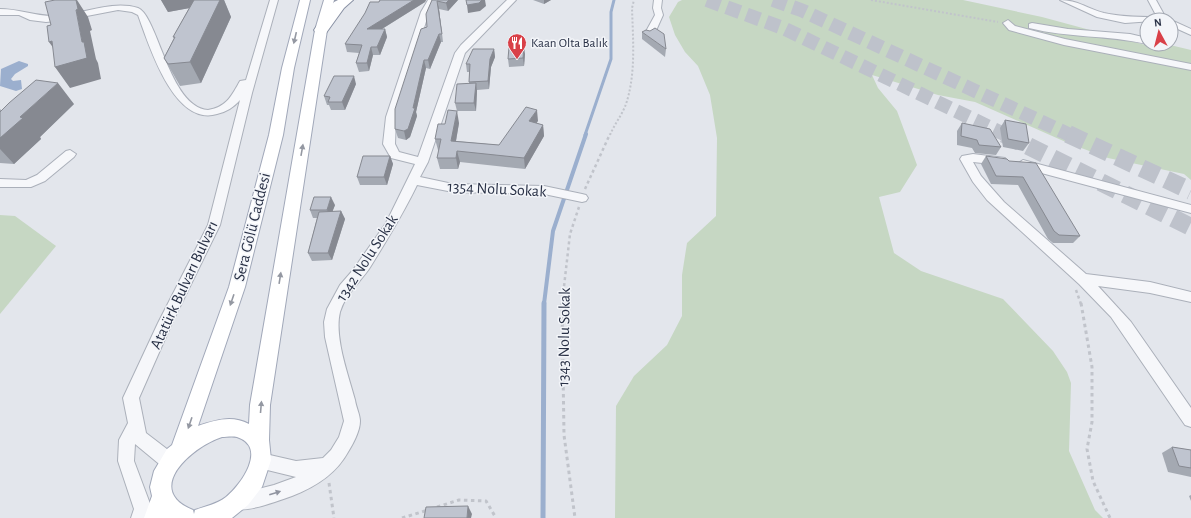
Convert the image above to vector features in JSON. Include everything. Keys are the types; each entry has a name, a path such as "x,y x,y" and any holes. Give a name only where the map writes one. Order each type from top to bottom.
{"highway":[{"path":"321,30 339,5 347,0"}],"main road":[{"name":"Sera Gölü Caddesi","path":"155,518 162,498 160,488 162,478 175,455 237,287 276,135 288,68 304,0"},
{"name":"Sera Gölü Caddesi","path":"203,518 232,510 249,489 257,475 260,453 260,405 321,30 329,0"},
{"path":"175,455 196,438 211,430 227,428 241,430 252,436 260,453"},
{"path":"162,498 167,509 177,516 185,518"}],"street":[{"path":"422,162 395,155 389,144 391,117 403,76 416,43 424,12 432,0"},
{"name":"1342 Nolu Sokak","path":"232,510 261,498 291,489 337,458 344,448 351,433 352,421 332,337 331,322 334,309 345,289 391,225 422,162 460,53 464,47 512,0"},
{"path":"649,35 659,15 657,8 658,0"},
{"path":"1064,0 1100,15 1125,20 1139,20"},
{"path":"1152,0 1159,12"},
{"path":"0,12 13,11 26,14 33,18 52,20 71,17 117,4 130,4 142,14 156,52 176,91 196,110 203,113 213,113 235,101 242,89 261,19 272,6"},
{"name":"Atatürk Bulvarı Bulvarı","path":"175,455 139,437 131,398 165,323 214,225 247,92 272,6"},
{"path":"1125,20 1124,26 1139,31"},
{"path":"1008,23 1040,26 1097,36 1130,37 1139,39"},
{"path":"1008,23 1012,28 1064,42 1191,67"},
{"path":"1179,27 1191,32"},
{"path":"0,183 28,184 41,178 70,154"},
{"path":"1191,209 1025,164 973,158 966,159 970,170 985,190 1116,313 1191,420"},
{"name":"1354 Nolu Sokak","path":"413,180 453,188 544,190 582,198"},
{"path":"1081,279 1126,283 1166,290 1191,297"},
{"path":"136,425 127,440 126,462 143,509 140,518"},
{"path":"260,453 296,469 326,466"}],"path":[{"name":"1343 Nolu Sokak","path":"575,518 564,435 562,294 566,276 570,234 586,183 625,106 630,89 633,58 632,8 634,0"},
{"path":"871,0 904,7 1008,23"},
{"path":"1081,279 1074,283 1083,310 1092,368 1092,422 1087,449 1093,481 1110,518"},
{"path":"326,466 334,518"},
{"path":"402,518 459,500 486,501 496,518"}],"green space":[{"path":"682,0 963,0 1042,17 1139,43 1139,52 1179,52 1179,47 1191,50 1191,180 1184,174 1108,158 1068,143 975,102 938,95 872,75 878,88 897,111 917,165 900,192 879,197 894,253 921,271 1003,299 1053,351 1067,372 1071,383 1069,451 1095,510 1103,518 615,518 616,406 634,376 667,345 682,316 682,275 687,243 716,216 717,138 710,95 698,66 685,52 675,35 669,17 678,2"},
{"path":"0,215 15,216 56,246 0,314"}],"water":[{"path":"19,61 28,64 28,66 15,74 11,79 13,81 21,80 22,89 16,91 0,86 1,69"}],"building":[{"path":"55,0 76,0 78,9 76,10 82,42 84,42 87,58 55,67 52,41 49,42 47,26 51,25 45,2"},
{"path":"194,0 220,0 190,62 168,64 164,58 175,37 173,37"},
{"path":"380,0 414,0 367,29 385,29 377,47 371,47 367,63 356,63 362,45 345,44 365,13 370,2 379,2"},
{"path":"432,0 449,0 446,3 437,1 442,34 439,34 428,60 424,60 413,108 415,108 408,129 404,131 395,129 395,109 421,29 427,27 426,14"},
{"path":"466,0 482,0 479,3 467,5"},
{"path":"655,28 664,34 666,49 642,32 646,30 650,31"},
{"path":"509,47 524,47 523,58 508,59"},
{"path":"473,49 494,49 490,59 488,81 469,82 470,64 466,64"},
{"path":"334,76 354,76 342,102 328,102 330,97 324,96"},
{"path":"36,80 58,83 20,117 23,118 0,138 0,112"},
{"path":"476,83 474,103 455,103 457,84"},
{"path":"526,107 537,110 529,121 543,125 524,158 457,151 456,158 437,158 441,139 435,139 438,124 445,124 448,110 457,111 451,141 499,145"},
{"path":"1005,120 1026,124 1029,143 1008,139"},
{"path":"962,123 990,129 1001,147 979,145 977,140 961,136"},
{"path":"363,156 390,156 384,177 357,177"},
{"path":"986,156 1007,159 1009,161 1036,163 1080,236 1059,235 1054,231 1023,177 996,176"},
{"path":"314,197 331,197 327,210 310,210"},
{"path":"341,211 328,253 308,253 319,212"},
{"path":"1172,447 1191,450 1191,468 1179,466"},
{"path":"468,506 467,518 424,518 426,507"}],"waterway":[{"path":"585,135 611,59 611,12 614,0"},
{"path":"544,304 553,231 586,134"},
{"path":"543,518 544,303"}],"tunnel":[{"path":"707,0 783,28 1006,135"},
{"path":"773,0 801,10 1070,135"},
{"path":"1004,134 1191,227"},
{"path":"1068,134 1191,191"}],"place":[{"name":"Kaan Olta Balık","path":"517,60"}]}
